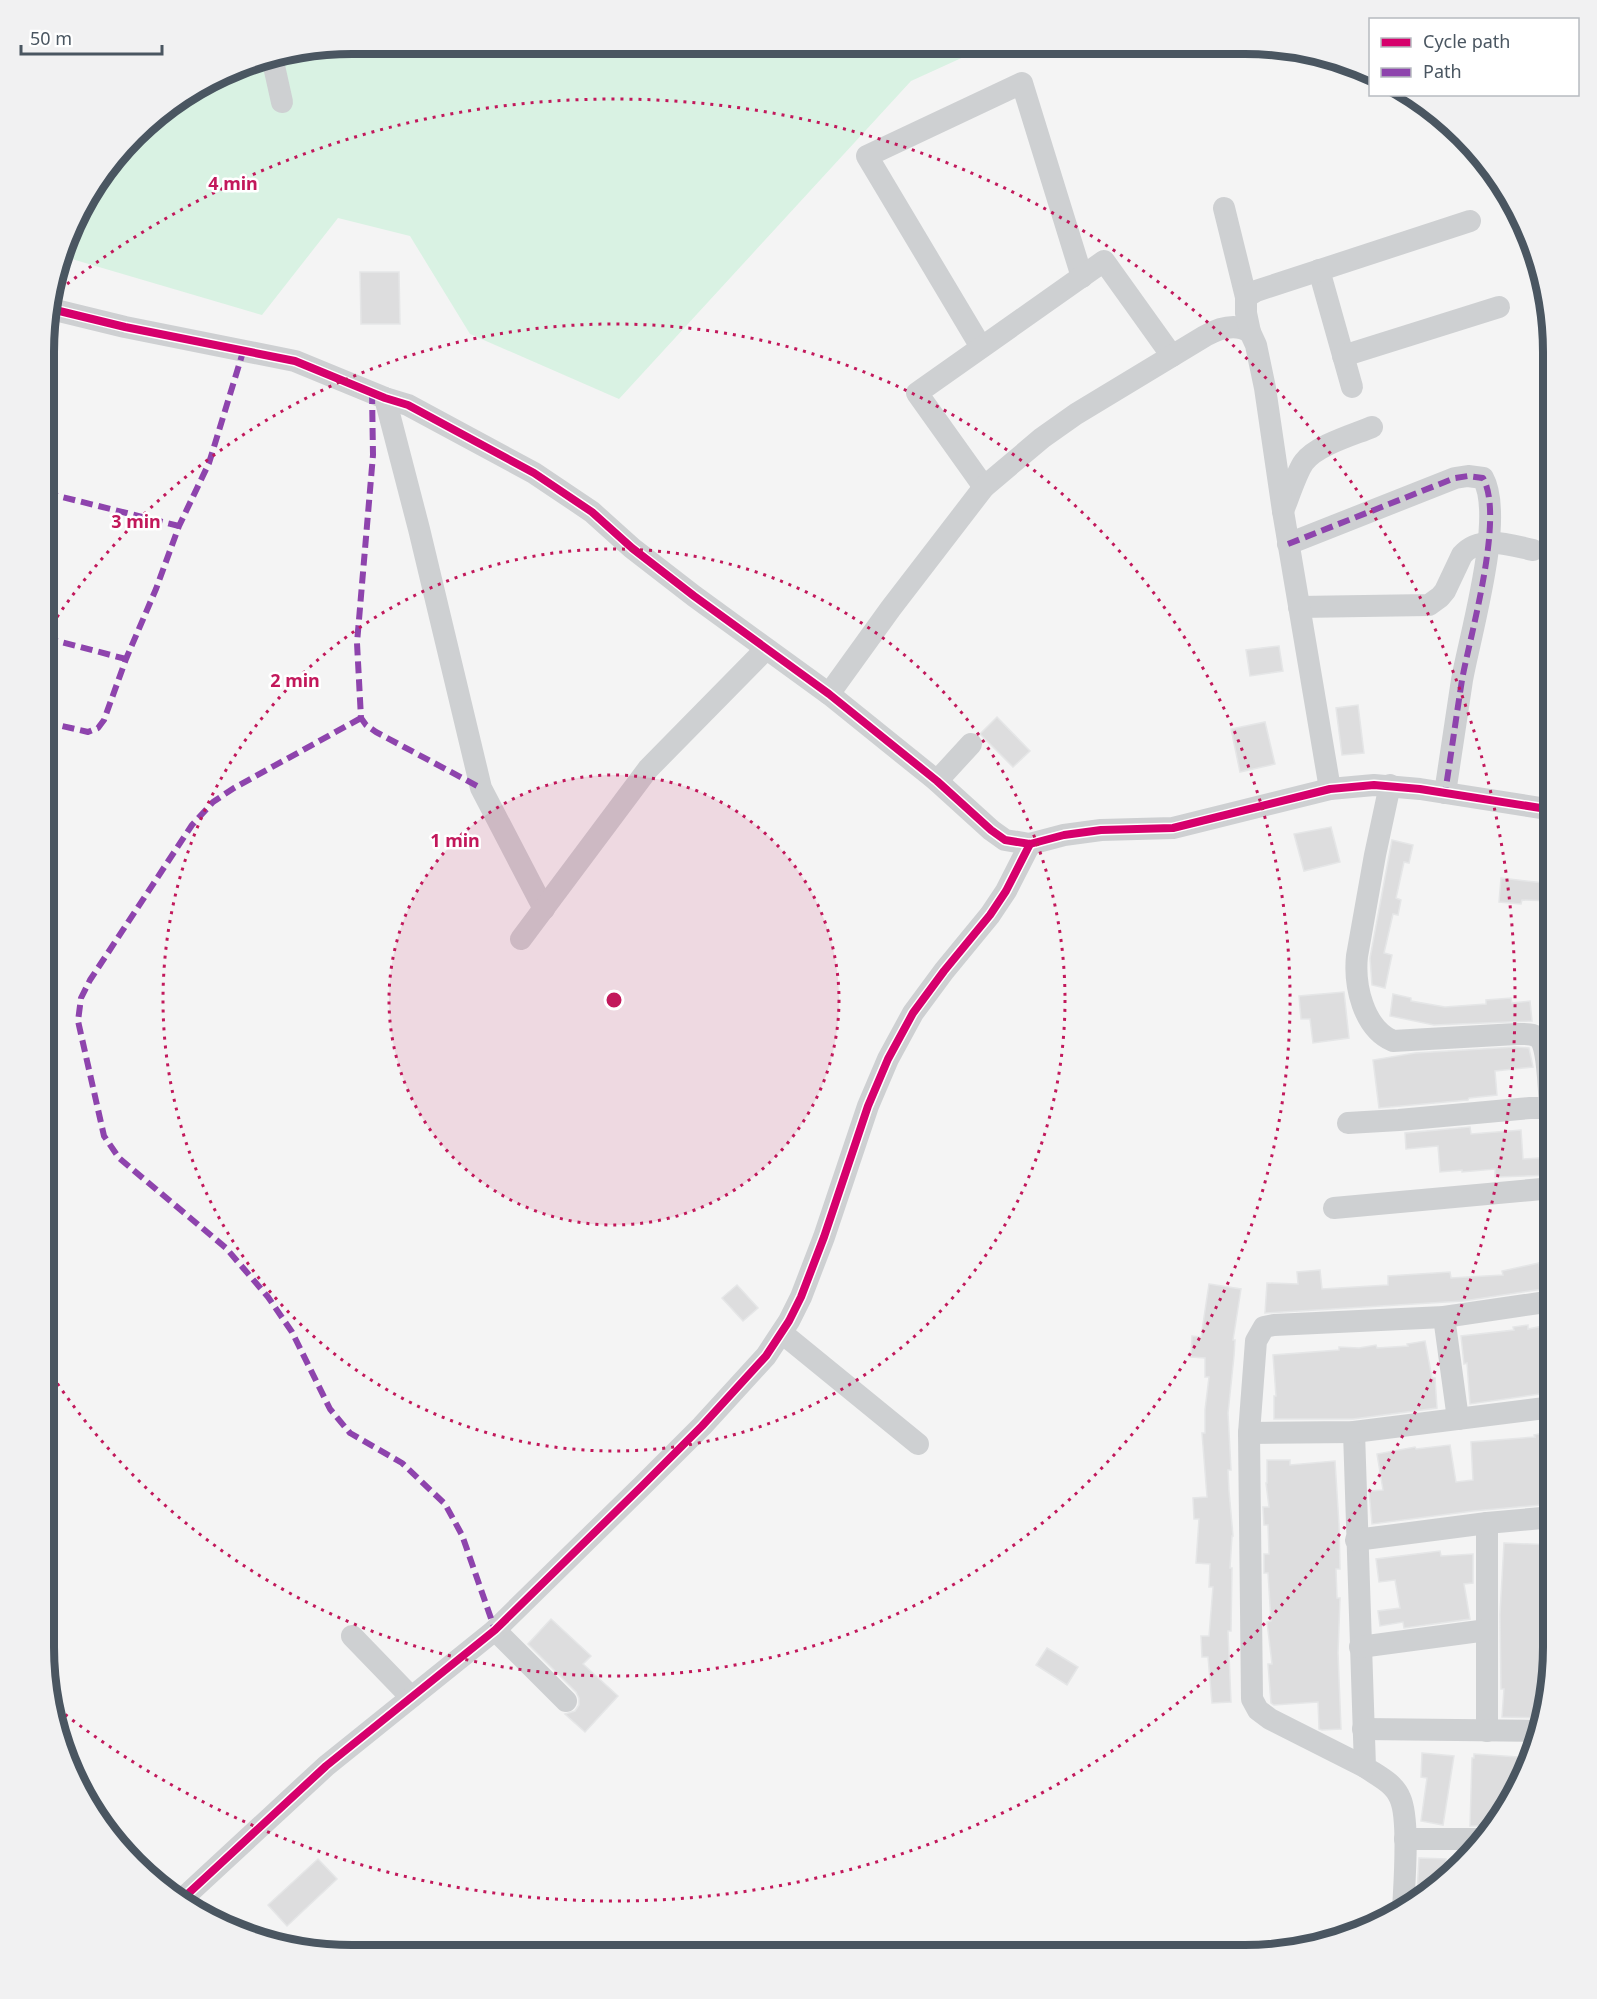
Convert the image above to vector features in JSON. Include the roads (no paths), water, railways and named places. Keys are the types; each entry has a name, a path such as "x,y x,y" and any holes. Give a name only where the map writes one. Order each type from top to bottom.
{"street":[{"path":"274,64 282,102"},
{"path":"981,348 867,156 1022,83 1082,277"},
{"path":"1224,208 1246,297 1246,313 1250,332 1256,345 1265,388 1288,544 1330,789"},
{"path":"1246,297 1256,291 1470,221"},
{"path":"984,488 917,393 1104,261 1172,356"},
{"path":"1318,270 1352,387"},
{"path":"1343,356 1499,307"},
{"path":"57,311 295,362 408,405 534,473 565,493 694,596 829,694 937,781 1005,840 1030,844 1064,835 1101,830 1173,828 1330,789 1355,786 1390,785 1543,808"},
{"path":"829,694 891,608 984,488 1059,425 1216,330 1233,327 1244,328 1250,332"},
{"path":"385,398 420,529 481,788 544,909"},
{"path":"1283,511 1303,463 1310,456 1326,446 1372,427"},
{"path":"1288,544 1455,478 1468,476 1483,478 1487,485 1490,511 1486,563 1463,678 1445,793"},
{"path":"1299,607 1429,605 1445,591 1462,555 1477,543 1487,542 1533,550"},
{"path":"521,939 648,769 766,649"},
{"path":"937,781 971,744"},
{"path":"1390,785 1372,867 1356,971 1360,994 1371,1023 1377,1032 1393,1041 1531,1034 1539,1038 1543,1045"},
{"path":"186,1895 326,1766 495,1630 702,1426 766,1356 782,1333 801,1297 824,1237 868,1106 888,1059 919,1005 990,915 1006,891 1030,844"},
{"path":"1348,1123 1543,1109"},
{"path":"1334,1208 1543,1189"},
{"path":"1403,1900 1405,1839 1401,1798 1391,1784 1365,1767 1270,1719 1258,1710 1252,1699 1249,1433 1256,1341 1264,1327 1274,1325 1444,1317 1543,1302"},
{"path":"1444,1317 1458,1419"},
{"path":"782,1333 918,1444"},
{"path":"1249,1433 1354,1432 1543,1408"},
{"path":"1354,1432 1365,1767"},
{"path":"1356,1540 1487,1522 1543,1518"},
{"path":"1487,1522 1487,1731"},
{"path":"495,1630 566,1701"},
{"path":"1360,1647 1487,1630"},
{"path":"352,1636 411,1697"},
{"path":"1363,1729 1531,1731"},
{"path":"1405,1839 1473,1839"}]}
